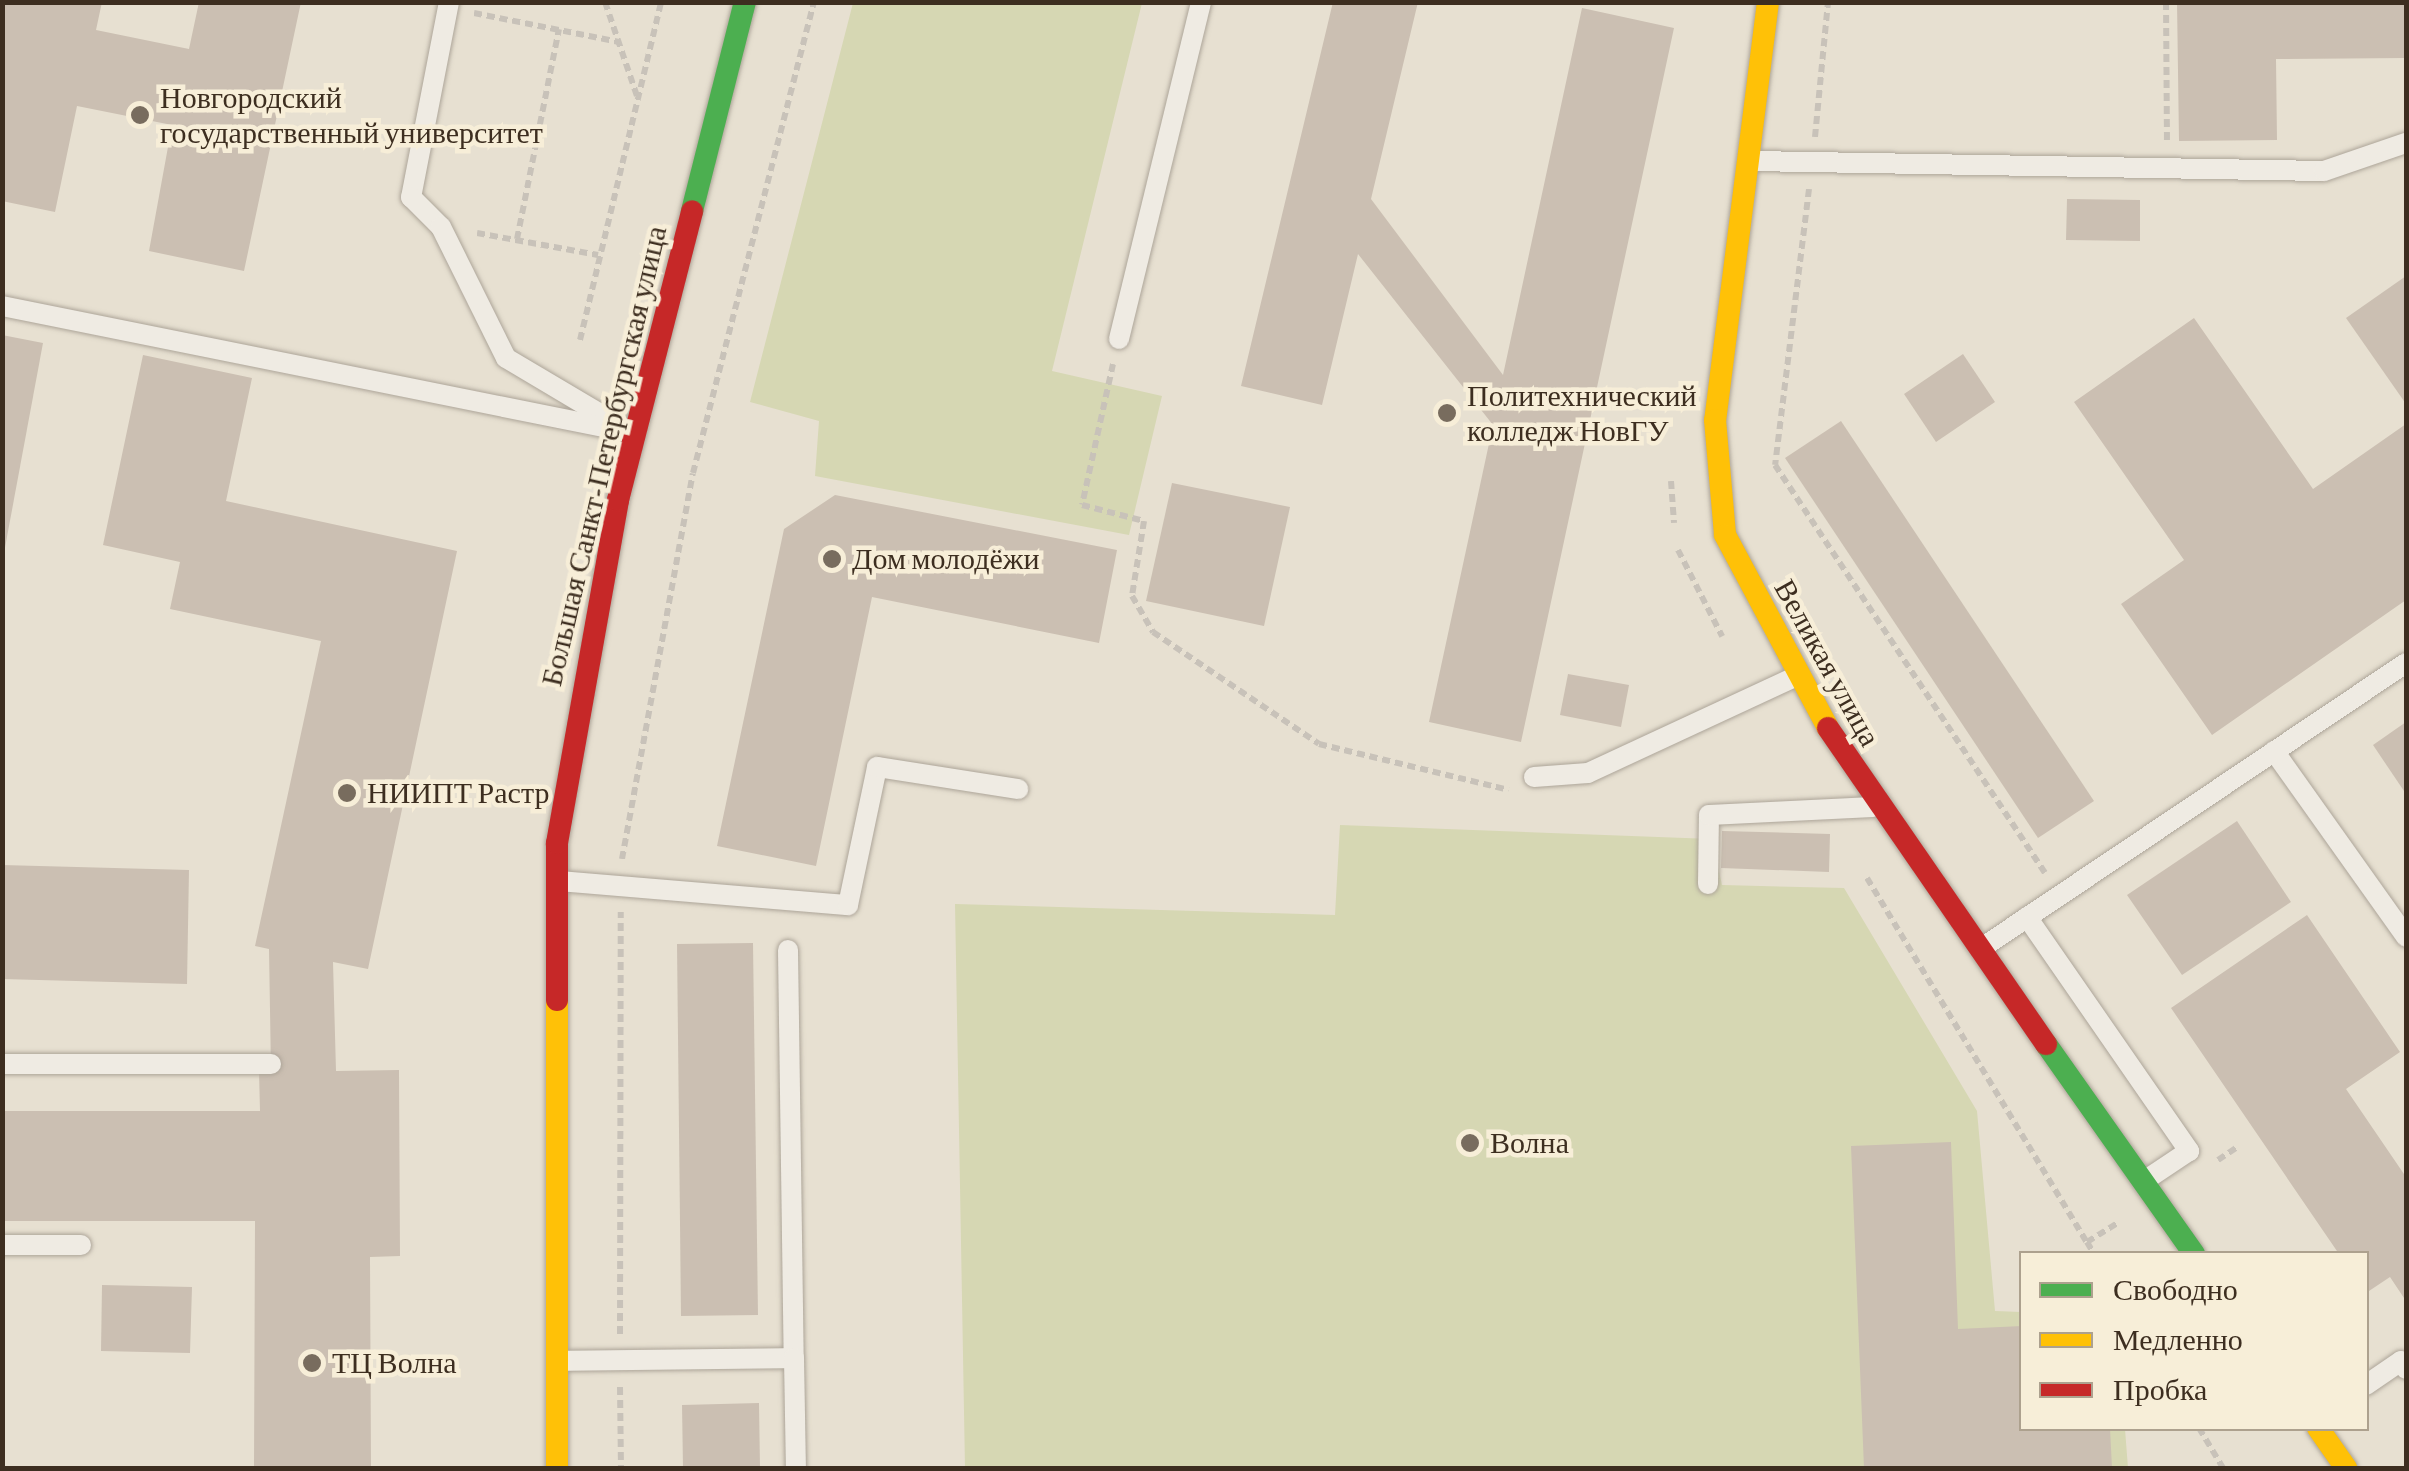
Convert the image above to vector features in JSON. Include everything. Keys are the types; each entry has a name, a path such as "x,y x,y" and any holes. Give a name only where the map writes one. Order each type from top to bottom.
{"main road":[{"name":"Большая Санкт-Петербургская улица","path":"557,1468 553,881 587,645 634,434 746,2"},
{"name":"Великая улица","path":"1768,2 1714,480 1726,535 1796,676 1880,806 2192,1251"},
{"path":"2320,1431 2346,1468"}],"lane":[{"path":"1119,339 1201,2"},
{"path":"449,5 411,196 441,226 506,358 634,434"},
{"path":"1749,161 2324,171 2406,143"},
{"path":"2,306 634,434"},
{"path":"1981,948 2406,662"},
{"path":"1534,777 1588,773 1796,676"},
{"path":"2274,751 2406,937"},
{"path":"553,881 848,905 877,767 1018,790"},
{"path":"1708,884 1710,815 1880,806"},
{"path":"2028,918 2189,1151 2144,1182"},
{"path":"788,950 796,1468"},
{"path":"2,1064 271,1064"},
{"path":"2,1245 82,1245"},
{"path":"556,1361 794,1358"},
{"path":"2369,1382 2401,1361 2406,1369"}],"path":[{"path":"605,2 637,96"},
{"path":"580,340 662,2"},
{"path":"621,1468 622,886 638,746 685,510 814,2"},
{"path":"2166,2 2168,143"},
{"path":"449,5 619,42"},
{"path":"517,239 559,30"},
{"path":"441,226 598,254"},
{"path":"1119,339 1082,505 1144,520 1132,596 1153,632 1319,744 1517,792 1534,777"},
{"path":"1786,369 1776,465 2060,895"},
{"path":"2087,1242 2092,1251"},
{"path":"2201,1431 2224,1468"}],"green space":[{"path":"853,3 1142,3 1052,371 1162,396 1129,535 815,476 819,421 750,402"},
{"name":"Волна","path":"1340,825 1712,839 1722,885 1844,888 1977,1111 1995,1311 2019,1312 2019,1431 2125,1431 2128,1468 965,1468 955,904 1335,915"}],"building":[{"name":"Новгородский государственный университет","path":"2,2 102,2 96,30 189,49 199,2 301,2 244,271 149,251 172,125 77,106 55,212 2,201"},
{"path":"1333,2 1418,2 1371,199 1503,375 1582,8 1674,28 1521,742 1429,722 1493,425 1358,254 1322,405 1241,386"},
{"path":"2177,2 2406,2 2406,58 2276,59 2277,140 2179,141"},
{"path":"2067,199 2140,200 2140,241 2066,240"},
{"path":"2406,276 2406,404 2346,318"},
{"path":"2194,318 2313,489 2406,424 2406,600 2212,735 2121,604 2184,560 2074,402"},
{"path":"2,335 43,343 4,553 2,553"},
{"path":"1963,354 1995,402 1936,442 1904,394"},
{"path":"143,355 252,378 226,501 457,551 368,969 333,962 336,1071 399,1070 400,1256 370,1257 371,1468 254,1468 255,1221 2,1221 2,1111 260,1111 259,1071 271,1071 269,949 255,946 321,641 170,609 180,562 103,545"},
{"path":"1841,421 2094,801 2038,838 1785,458"},
{"path":"1172,483 1290,507 1264,626 1146,601"},
{"path":"835,495 1117,550 1099,643 872,597 816,866 717,846 784,529"},
{"path":"1568,674 1629,685 1621,727 1560,715"},
{"path":"2406,722 2406,794 2373,745"},
{"path":"2237,821 2291,902 2182,975 2127,895"},
{"path":"1722,831 1830,834 1829,872 1721,868"},
{"path":"2,865 189,870 187,984 2,979"},
{"path":"2307,915 2400,1052 2346,1089 2406,1177 2406,1301 2390,1277 2369,1291 2369,1251 2337,1251 2171,1008"},
{"path":"753,943 758,1315 681,1316 677,944"},
{"path":"1951,1142 1958,1329 2019,1326 2019,1431 2110,1431 2112,1468 1864,1468 1851,1146"},
{"path":"102,1285 192,1287 190,1353 101,1351"},
{"path":"759,1403 760,1468 683,1468 682,1405"}],"traffic: fast":[{"path":"692,211 745,2"},
{"path":"2046,1044 2192,1251"}],"traffic: slow":[{"path":"1768,2 1715,420 1725,535 1828,728"},
{"path":"557,1000 557,1468"},
{"path":"2320,1431 2346,1468"}],"traffic: jam":[{"path":"557,1000 557,843 618,500 692,211"},
{"path":"1828,728 2046,1044"}],"place":[{"name":"Новгородский государственный университет","path":"140,115"},
{"name":"Политехнический колледж НовГУ","path":"1447,413"},
{"name":"Дом молодёжи","path":"832,559"},
{"name":"НИИПТ Растр","path":"347,793"},
{"name":"Волна","path":"1470,1143"},
{"name":"ТЦ Волна","path":"312,1363"}]}
